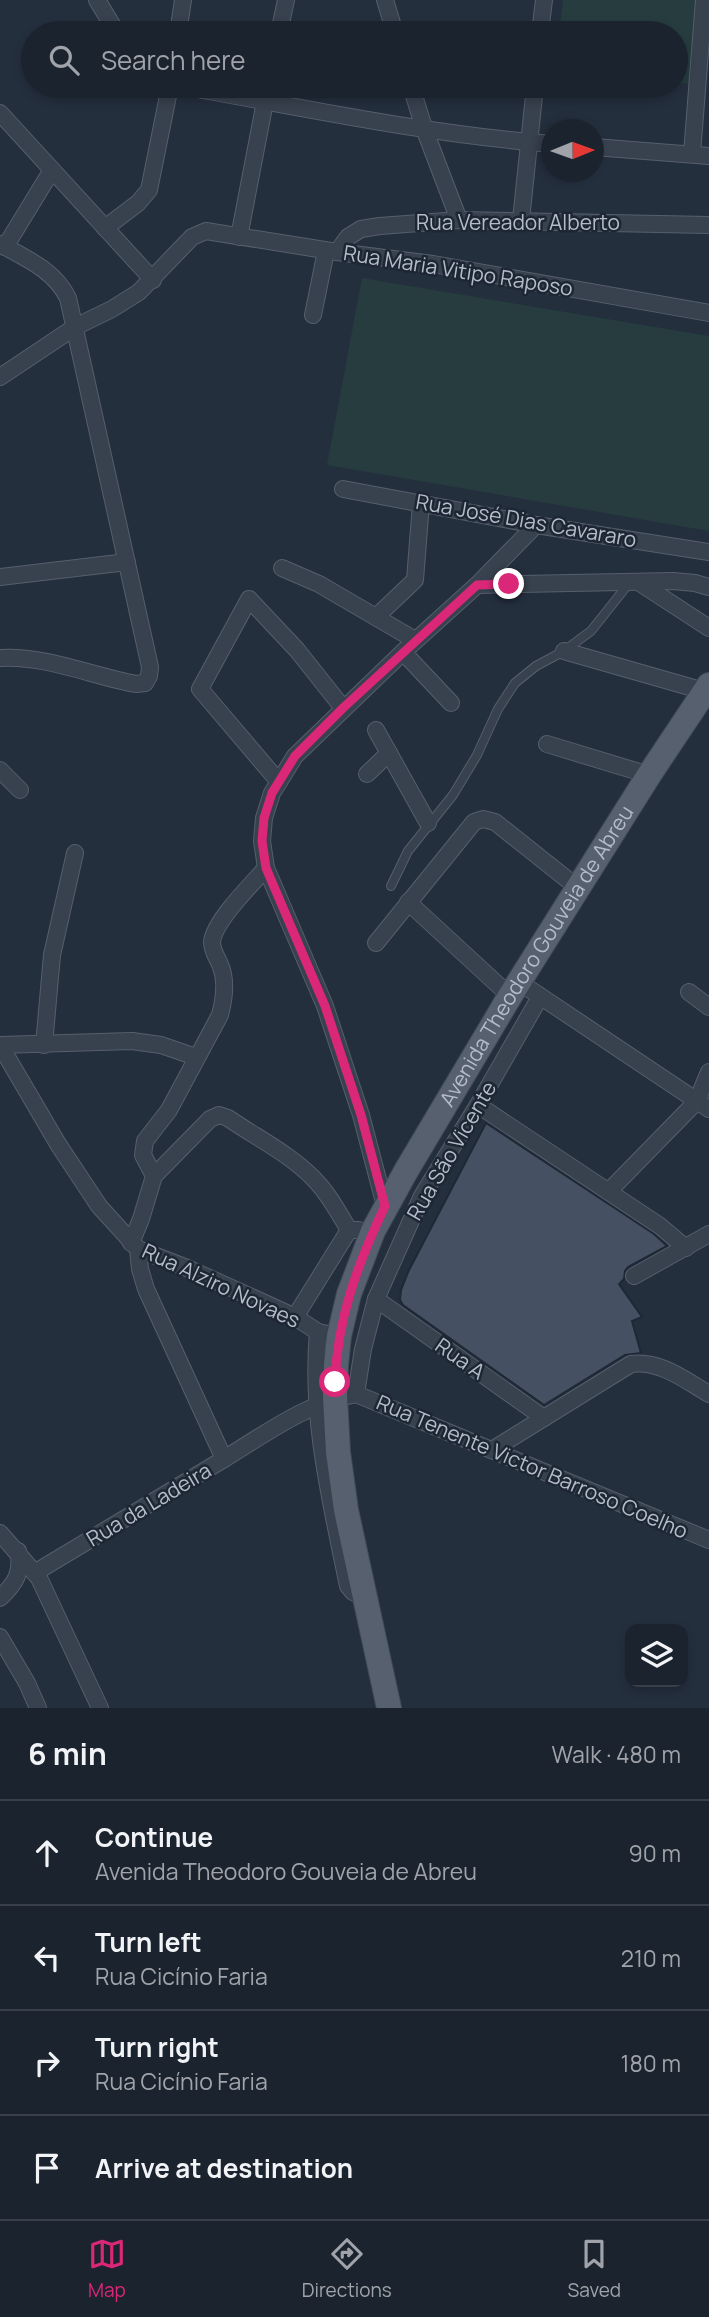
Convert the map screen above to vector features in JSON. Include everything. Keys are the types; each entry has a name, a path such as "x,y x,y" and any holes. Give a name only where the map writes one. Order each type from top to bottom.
{"main road":[{"name":"Avenida Theodoro Gouveia de Abreu","path":"389,1708 346,1510 328,1334 348,1294 361,1230 385,1206 514,989 706,688"}],"street":[{"path":"97,0 110,21"},
{"path":"180,21 183,0"},
{"path":"282,21 286,0"},
{"path":"385,0 391,21"},
{"path":"542,21 544,0"},
{"path":"692,154 704,0"},
{"path":"105,228 149,190 153,181 168,98"},
{"path":"239,237 266,98"},
{"path":"284,98 425,131 541,143"},
{"path":"415,98 459,220"},
{"path":"522,220 534,98"},
{"path":"0,113 153,280 125,302 75,327 0,377"},
{"path":"604,148 709,156"},
{"path":"0,658 44,662 136,684 145,683 149,676 148,655 68,298 58,280 39,266 2,246 52,170"},
{"name":"Rua Vereador Alberto","path":"331,251 361,229 459,220 709,225"},
{"name":"Rua Maria Vitipo Raposo","path":"153,280 184,244 198,233 206,231 433,264 709,313"},
{"path":"313,315 331,251"},
{"name":"Rua José Dias Cavararo","path":"343,489 536,525 709,552"},
{"path":"376,617 415,580 421,503"},
{"path":"385,1206 361,1115 325,1006 266,868 262,841 264,818 272,793 295,756 343,708 477,585 536,525"},
{"path":"0,577 127,562"},
{"path":"282,568 320,584 376,617 409,646 451,703"},
{"path":"477,585 673,581 709,587"},
{"path":"635,583 709,628"},
{"path":"279,782 200,688 248,599 297,650 343,708"},
{"path":"564,650 706,688"},
{"path":"376,730 428,823"},
{"path":"547,744 649,775"},
{"path":"367,774 389,753"},
{"path":"0,770 20,790"},
{"path":"376,943 474,822 483,819 495,822 578,888"},
{"path":"44,1045 52,955 75,853"},
{"path":"154,1176 143,1155 145,1141 169,1110 220,1015 223,1004 224,981 214,952 214,934 223,919 266,868"},
{"path":"408,902 514,989 540,997 703,1105"},
{"path":"689,992 709,1007"},
{"name":"Rua São Vicente","path":"336,1399 363,1349 376,1299 422,1196 540,997"},
{"path":"0,1045 132,1041 161,1045 196,1057"},
{"name":"Rua Alziro Novaes","path":"0,1045 58,1144 99,1206 134,1246 328,1334"},
{"path":"609,1191 703,1105 709,1072"},
{"path":"478,1105 660,1226 686,1248"},
{"path":"336,1399 266,1433 224,1459 146,1289 134,1246 154,1176 210,1119 224,1115 290,1159 314,1179 361,1230"},
{"name":"Avenida Theodoro Gouveia de Abreu","path":"295,1317 361,1230"},
{"path":"634,1276 709,1234"},
{"name":"Rua A","path":"376,1299 544,1418"},
{"path":"492,1450 631,1364 645,1362 659,1366 709,1394"},
{"name":"Rua Tenente Victor Barroso Coelho","path":"336,1399 492,1450 709,1540"},
{"name":"Rua da Ladeira","path":"36,1572 224,1459"},
{"path":"0,1532 36,1572 100,1708"},
{"path":"0,1598 17,1578 21,1561 18,1551"},
{"path":"0,1637 38,1708"}],"lane":[{"path":"391,886 408,850 453,795 477,755 498,709 515,683 536,666 591,631 635,583"}],"green space":[{"path":"563,0 699,0 694,84 688,84 688,21 560,21"},
{"path":"362,278 709,336 709,531 327,465"}],"building":[{"path":"486,1123 654,1234 667,1246 628,1267 619,1284 642,1317 632,1321 641,1353 625,1355 544,1405 403,1305 400,1300 409,1270"}],"route":[{"path":"335,1382 339,1336 348,1294 363,1252 385,1206 361,1115 325,1006 286,909 266,868 262,841 264,818 272,793 295,756 343,708 477,585 509,584"}]}
